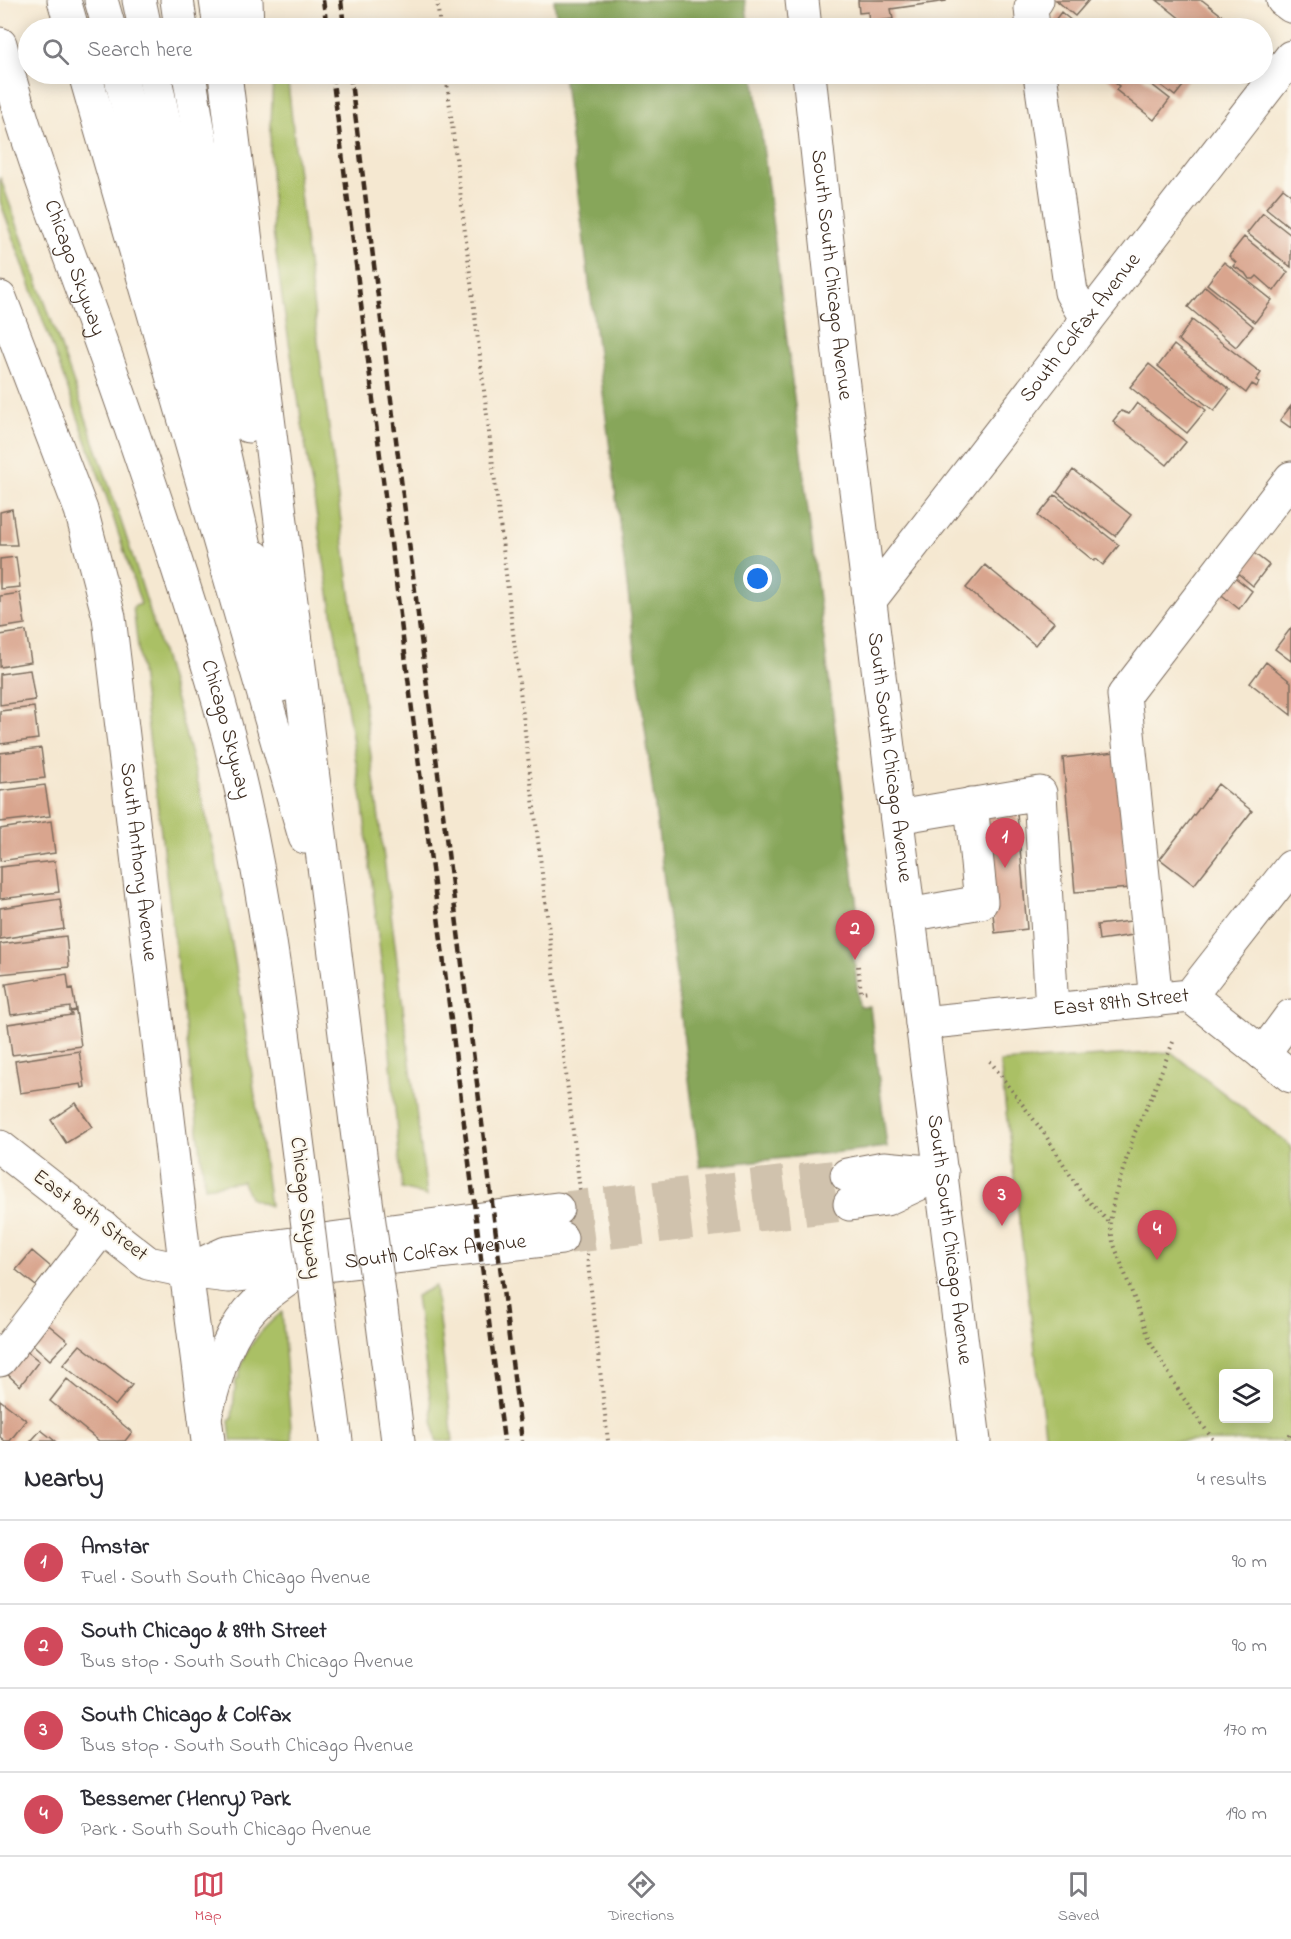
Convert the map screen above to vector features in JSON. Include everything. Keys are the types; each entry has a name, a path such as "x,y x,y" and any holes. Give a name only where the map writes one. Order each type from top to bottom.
{"main road":[{"path":"64,0 69,18"},
{"path":"83,0 88,18"},
{"path":"102,0 106,18"},
{"path":"120,0 124,18"},
{"path":"139,0 143,18"},
{"path":"158,0 161,18"},
{"path":"177,0 180,18"},
{"path":"197,0 200,18"},
{"path":"216,0 219,18"},
{"path":"233,0 235,18"},
{"path":"246,0 247,18"},
{"path":"802,0 804,18"},
{"path":"1032,18 1030,8 1037,0"},
{"path":"1283,0 1291,6"},
{"name":"Chicago Skyway","path":"0,44 14,96 45,188 173,553 219,705 249,827 272,952 336,1441"},
{"name":"South Colfax Avenue","path":"1273,80 1291,57"},
{"path":"88,84 332,931"},
{"path":"106,84 332,931"},
{"path":"122,84 332,931"},
{"path":"139,84 332,931"},
{"path":"156,84 332,931"},
{"path":"174,84 332,931"},
{"path":"191,84 332,931"},
{"path":"208,84 332,931"},
{"path":"226,84 398,1441"},
{"path":"242,84 332,931"},
{"path":"249,84 255,203 332,931"},
{"name":"South South Chicago Avenue","path":"811,84 839,353 974,1441"},
{"path":"1041,84 1071,292 1087,320"},
{"name":"South Colfax Avenue","path":"870,600 1270,84"},
{"name":"South Anthony Avenue","path":"0,298 6,337 81,510 109,617 206,1429"},
{"path":"1156,1000 1124,695 1291,478"},
{"path":"897,817 1040,793 1052,1010"},
{"path":"909,915 981,902 971,804"},
{"path":"1190,996 1291,867"},
{"name":"East 89th Street","path":"922,1023 1190,996 1291,1076"},
{"path":"1263,1054 1291,1016"},
{"name":"East 90th Street","path":"0,1147 148,1263 186,1271"},
{"path":"849,1189 886,1199 942,1173"},
{"name":"South Colfax Avenue","path":"186,1271 228,1276 305,1267 571,1224"},
{"name":"South Colfax Avenue","path":"186,1271 226,1253 571,1224"},
{"path":"0,1360 103,1227"},
{"path":"206,1429 227,1344 234,1331 258,1303 305,1267"}],"path":[{"path":"437,0 439,18"},
{"path":"447,84 571,1224 608,1441"},
{"path":"858,966 861,992 870,991"},
{"path":"1173,1042 1135,1131 1114,1198 1110,1223 1113,1242 1151,1342 1182,1396 1214,1441"},
{"path":"990,1061 1046,1136 1082,1194 1110,1223"},
{"path":"1286,1441 1291,1434"}],"green space":[{"path":"554,0 745,0 748,18 557,18"},
{"path":"273,84 288,84 305,239 427,1196 402,1189 385,995 363,806 282,298 273,232 270,150"},
{"path":"564,84 755,84 859,923 851,925 859,1007 870,1007 887,1147 700,1167"},
{"path":"0,177 139,576 186,738 207,820 227,916 270,1206 251,1199 242,1181 205,1187 133,607 141,604 107,498 0,201"},
{"path":"1171,1052 1291,1146 1291,1441 1046,1441 1000,1062"},
{"path":"435,1286 453,1441 436,1441 416,1296"},
{"path":"282,1312 292,1441 231,1441 229,1420 232,1418 236,1379 239,1378 244,1358 260,1333"}],"building":[{"path":"858,0 946,0 891,9 893,18 869,18 868,12 859,13"},
{"path":"1056,0 1089,0 1075,16"},
{"path":"1157,0 1202,0 1225,18 1180,18"},
{"path":"1061,12 1068,18 1056,18"},
{"path":"1116,84 1151,84 1170,99 1154,120 1116,90 1119,86"},
{"path":"1159,84 1185,84 1175,96"},
{"path":"1283,188 1291,194 1291,228 1266,208"},
{"path":"1263,213 1291,235 1291,267 1247,233"},
{"path":"1244,237 1288,272 1274,291 1257,276 1249,279 1245,273 1233,266 1236,263 1229,256"},
{"path":"1224,262 1272,300 1255,322 1207,284"},
{"path":"1205,286 1253,326 1236,347 1188,307"},
{"path":"1192,320 1261,373 1256,380 1259,382 1257,387 1252,384 1246,393 1178,340"},
{"path":"1174,345 1230,390 1214,411 1158,366"},
{"path":"1149,364 1206,410 1187,433 1130,387"},
{"path":"1137,403 1186,442 1167,465 1113,421 1121,411 1129,414"},
{"path":"1291,406 1291,428 1280,420"},
{"path":"1073,470 1131,515 1115,536 1057,492"},
{"path":"1055,495 1119,545 1103,565 1096,559 1094,561 1038,516"},
{"path":"12,509 17,545 0,545 0,512"},
{"path":"1251,551 1269,565 1253,586 1235,571"},
{"path":"16,557 20,587 0,589 0,559"},
{"path":"985,565 1054,622 1035,645 966,588"},
{"path":"1232,575 1252,591 1239,609 1218,592"},
{"path":"20,593 25,624 0,628 0,596"},
{"path":"1291,628 1291,661 1275,649"},
{"path":"26,631 31,662 0,667 0,635"},
{"path":"1266,662 1291,682 1291,715 1250,683"},
{"path":"30,670 35,700 0,705 0,674"},
{"path":"34,707 38,739 0,744 0,711"},
{"path":"41,748 45,778 0,783 0,753"},
{"path":"1115,752 1131,888 1075,892 1063,758"},
{"path":"1218,784 1252,811 1194,885 1160,859"},
{"path":"45,785 50,816 0,822 0,791"},
{"path":"1016,802 1027,929 995,933 982,806"},
{"path":"51,821 55,853 0,861 0,829"},
{"path":"55,861 59,892 0,899 0,867"},
{"path":"60,899 64,929 0,939 0,908"},
{"path":"1131,921 1133,935 1099,940 1097,925"},
{"path":"66,936 69,967 0,974 0,944"},
{"path":"67,974 76,1010 70,1011 70,1007 11,1015 6,984"},
{"path":"76,1011 81,1046 12,1055 8,1024 72,1015 70,1012"},
{"path":"79,1051 85,1087 82,1088 81,1084 20,1093 15,1061"},
{"path":"76,1103 92,1127 66,1143 51,1120"},
{"path":"32,1251 51,1267 36,1286 16,1270"},
{"path":"45,1322 68,1341 50,1360 29,1341"},
{"path":"80,1345 132,1385 115,1406 63,1365"},
{"path":"25,1350 39,1361 20,1386 6,1373"},
{"path":"67,1379 132,1432 125,1441 99,1441 50,1401"},
{"path":"0,1400 26,1420 10,1441 5,1441 0,1437"},
{"path":"41,1430 55,1441 31,1441"}],"tunnel":[{"path":"557,1209 847,1175"},
{"path":"561,1238 850,1204"}],"railway":[{"path":"323,0 326,18"},
{"path":"341,0 343,18"},
{"path":"333,84 504,1441"},
{"path":"351,84 522,1441"}],"place":[{"name":"Amstar","path":"1005,868"},
{"name":"South Chicago & 89th Street","path":"855,960"},
{"name":"South Chicago & Colfax","path":"1002,1226"},
{"name":"Bessemer (Henry) Park","path":"1157,1260"}]}
